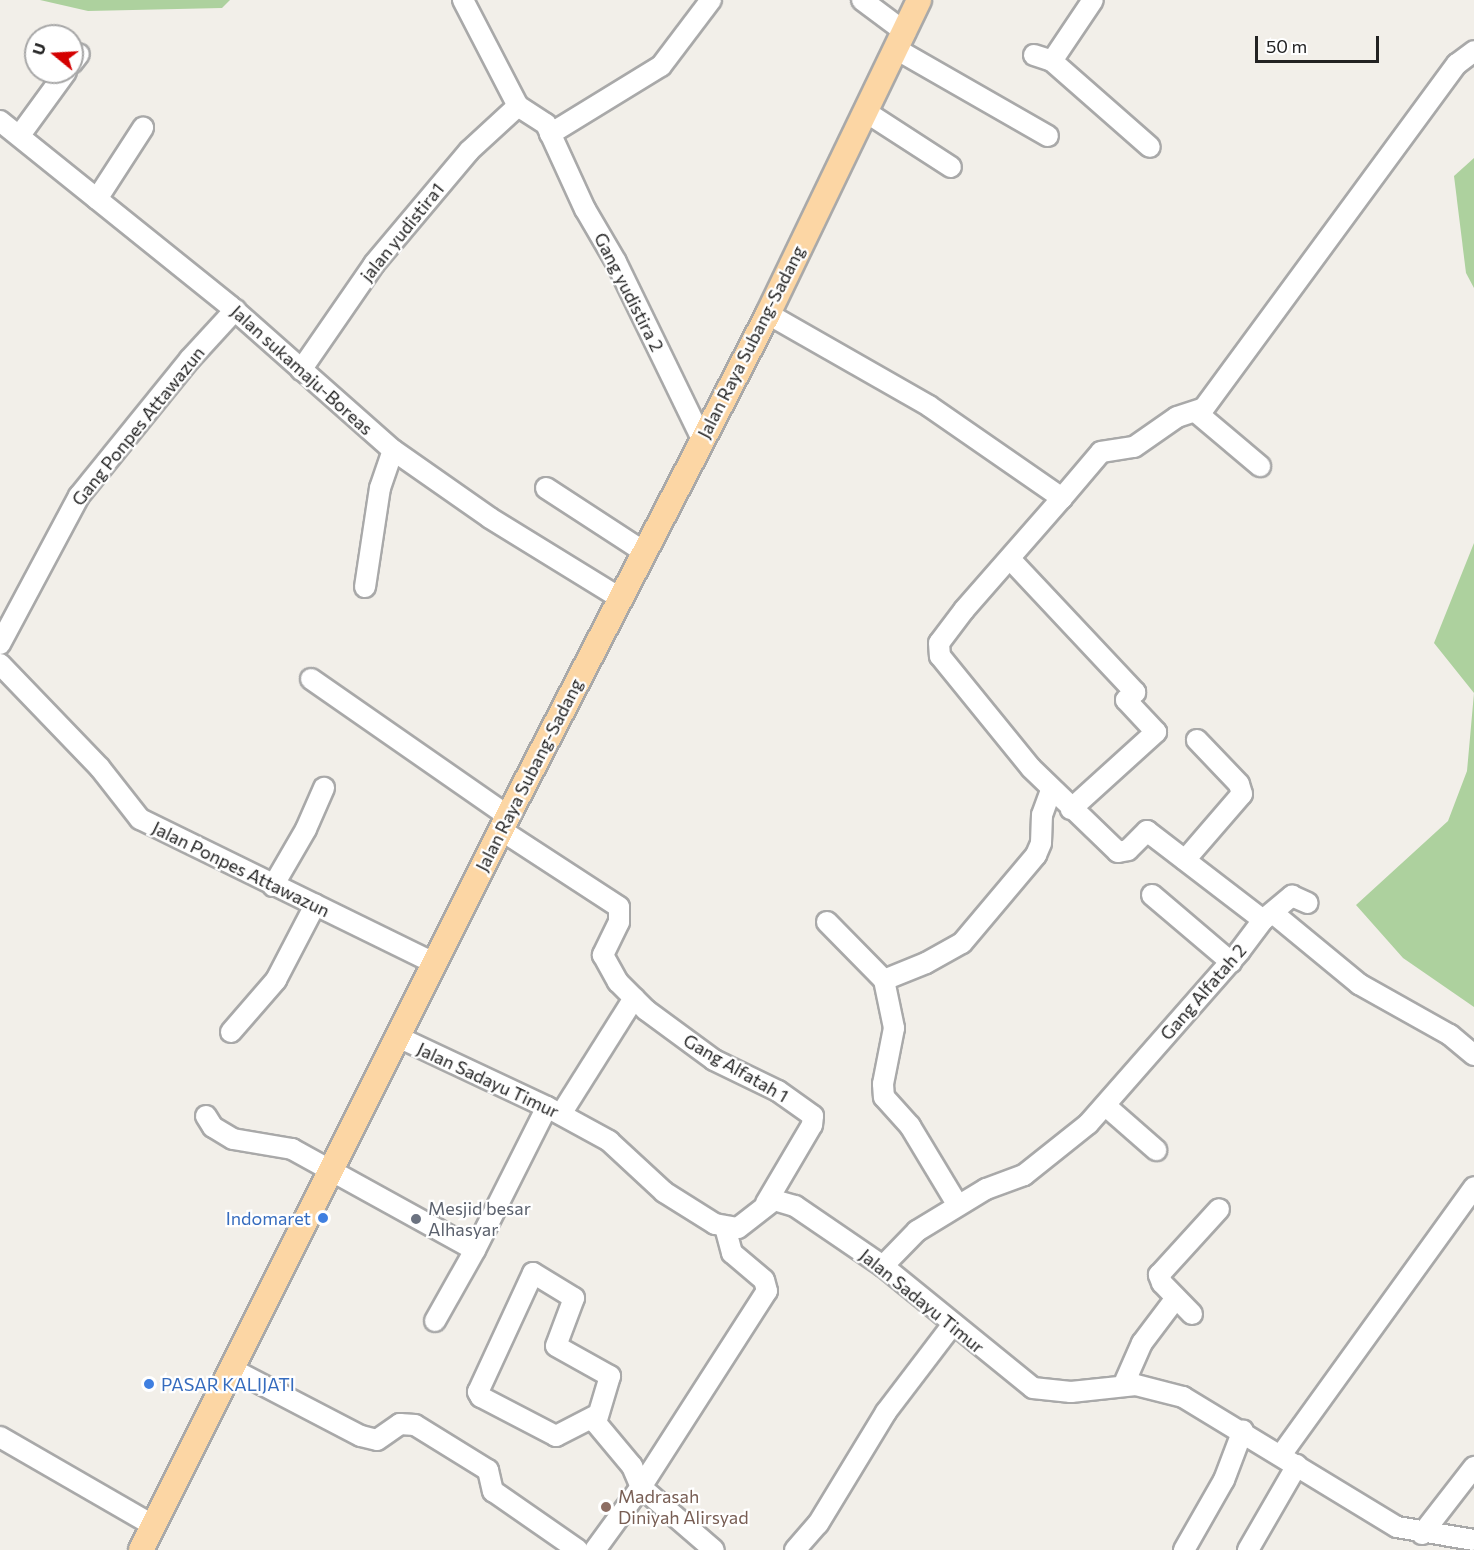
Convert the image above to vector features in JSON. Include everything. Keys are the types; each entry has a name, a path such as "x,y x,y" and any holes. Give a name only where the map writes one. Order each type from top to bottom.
{"main road":[{"name":"Jalan Raya Subang-Sadang","path":"141,1550 234,1370 396,1036 504,823 701,437 768,314 919,0"}],"street":[{"path":"464,0 518,106"},
{"path":"553,141 661,66 711,0"},
{"path":"862,0 901,40 1048,136"},
{"path":"1093,0 1043,58 1150,147"},
{"path":"1474,51 1457,64 1211,400 1196,412 1177,417 1134,447 1101,452 964,610 939,643 937,651 1051,790 1118,852 1128,850 1147,831 1185,860 1268,916 1359,984 1450,1035 1474,1055"},
{"path":"20,135 57,84"},
{"name":"Gang yudistira 2","path":"518,106 542,119 701,437"},
{"name":"jalan yudistira1","path":"301,370 374,264 469,151 518,106"},
{"path":"866,112 951,167"},
{"name":"Jalan sukamaju-Boreas","path":"0,121 235,310 393,450 490,518 620,598"},
{"path":"97,199 143,128"},
{"name":"Gang Ponpes Attawazun","path":"0,644 79,496 190,359 235,310"},
{"path":"768,314 929,406 1062,498"},
{"path":"1196,412 1260,466"},
{"path":"366,587 380,488 393,450"},
{"path":"546,488 644,552"},
{"path":"1010,559 1135,692 1126,700 1156,732 1071,809"},
{"name":"Jalan Ponpes Attawazun","path":"0,664 100,768 140,819 434,963"},
{"path":"311,679 504,823"},
{"path":"1185,860 1242,794 1239,784 1197,740"},
{"path":"273,886 306,829 324,788"},
{"path":"884,980 927,963 962,943 1036,855 1041,843 1042,815 1051,790"},
{"name":"Gang Alfatah 1","path":"504,823 619,908 620,917 603,955 618,982 634,998 714,1060 778,1091 813,1116 812,1125 766,1203"},
{"path":"1152,895 1231,962"},
{"name":"Gang Alfatah 2","path":"883,1266 916,1232 957,1204 1024,1175 1106,1106 1268,916 1292,896 1308,903"},
{"path":"231,1032 276,980 315,905"},
{"path":"827,922 884,980 894,1028 883,1084 884,1097 910,1126 957,1204"},
{"path":"435,1321 554,1111 634,998"},
{"name":"Jalan Sadayu Timur","path":"396,1036 554,1111 619,1147 664,1192 725,1227"},
{"path":"1106,1106 1156,1150"},
{"path":"206,1116 213,1127 233,1139 292,1149 331,1168 475,1250"},
{"path":"1248,1550 1289,1460 1474,1187"},
{"name":"Jalan Sadayu Timur","path":"766,1203 783,1201 795,1206 883,1266 1019,1380 1041,1392 1123,1386 1153,1387 1183,1397 1243,1430 1386,1521 1422,1534 1459,1543"},
{"path":"595,1550 641,1487 767,1291 764,1280 732,1253 725,1227 738,1228 766,1203"},
{"path":"1192,1314 1160,1279 1161,1271 1219,1209"},
{"path":"595,1416 556,1436 481,1397 478,1392 533,1274 574,1299 556,1340 557,1348 610,1376 595,1416 599,1430 627,1459 641,1487 714,1550"},
{"path":"1123,1386 1142,1344 1176,1298"},
{"path":"795,1550 819,1524 886,1412 952,1324"},
{"path":"234,1370 361,1436 377,1440 400,1424 415,1425 488,1470 493,1491 578,1550"},
{"path":"1184,1550 1224,1480 1243,1430"},
{"path":"0,1437 154,1526"},
{"path":"1422,1534 1474,1467"}],"green space":[{"path":"40,0 230,0 222,8 88,11"},
{"path":"1474,158 1474,288 1466,273 1454,176"},
{"path":"1474,543 1474,693 1434,643"},
{"path":"1474,693 1474,1007 1403,958 1356,905 1448,821 1467,771"}],"place":[{"name":"Indomaret","path":"323,1218"},
{"name":"Mesjid besar Alhasyar","path":"416,1219"},
{"name":"PASAR KALIJATI","path":"149,1384"},
{"name":"Madrasah Diniyah Alirsyad","path":"606,1507"}]}
